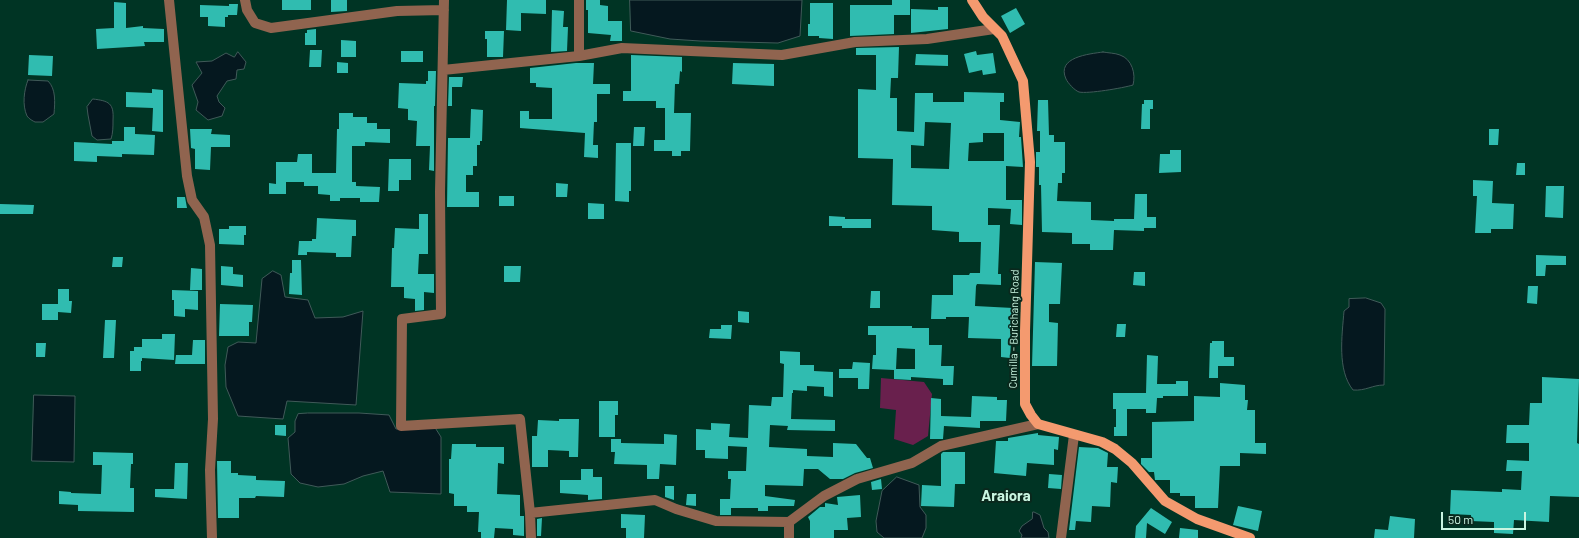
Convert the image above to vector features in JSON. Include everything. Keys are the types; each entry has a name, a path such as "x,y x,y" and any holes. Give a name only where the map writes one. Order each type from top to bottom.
{"main road":[{"name":"Cumilla - Burichang Road","path":"972,0 982,17 1002,36 1023,81 1030,162 1025,331 1025,404 1038,424"},
{"path":"1038,424 1102,442 1115,449 1132,463 1165,501 1196,519 1250,538"}],"street":[{"path":"169,0 187,176 192,200 204,217 210,245 213,419 210,470 212,538"},
{"path":"246,0 247,10 254,23 271,28 444,5 440,192 441,314 402,319 401,426 520,419 530,513 531,538"},
{"path":"579,0 579,56"},
{"path":"443,70 579,56 622,48 782,55 855,42 927,39 994,29"},
{"path":"530,513 655,500 676,509 716,521 789,522 824,496 857,479 912,463 941,446 1038,424"},
{"path":"1061,538 1074,435"},
{"path":"789,522 789,538"}],"shaded area":[{"path":"881,378 924,382 932,394 928,436 913,445 894,439 896,410 880,408"}],"water":[{"path":"630,0 802,0 800,36 778,43 700,41 670,39 631,31"},
{"path":"238,52 246,62 244,69 237,70 236,79 227,81 217,96 219,102 225,108 222,116 208,120 196,110 198,102 192,85 202,73 196,62 212,61 226,53 234,57"},
{"path":"1103,52 1118,54 1128,60 1132,67 1134,76 1133,85 1090,92 1079,92 1075,90 1066,79 1064,72 1066,66 1070,61 1076,58"},
{"path":"28,80 48,81 54,92 54,114 43,122 35,122 27,116 25,112 24,98"},
{"path":"93,99 107,102 113,110 113,130 111,139 97,140 92,136 87,107"},
{"path":"273,271 281,275 285,297 308,300 315,318 343,317 363,311 356,405 287,401 283,419 238,416 226,387 225,365 228,347 238,342 256,343 262,279"},
{"path":"1366,298 1381,303 1385,309 1384,385 1362,390 1353,390 1348,382 1343,363 1342,342 1344,311 1349,307 1349,299"},
{"path":"34,395 75,396 74,462 32,461"},
{"path":"359,413 389,415 396,429 434,426 441,437 441,494 390,492 383,471 363,476 344,484 318,487 300,483 291,474 288,438 295,432 295,421 298,414"},
{"path":"897,477 919,485 920,507 926,515 926,528 922,538 884,538 877,532 876,521 882,491"},
{"path":"1033,512 1040,515 1044,528 1048,532 1049,538 1021,538 1022,535 1019,531 1022,526 1032,519"}],"building":[{"path":"282,0 311,0 311,10 282,10"},
{"path":"331,0 347,0 347,11 331,12"},
{"path":"507,0 546,0 546,14 521,13 521,31 506,30"},
{"path":"586,0 600,0 600,5 608,6 608,21 622,21 622,41 610,41 611,35 588,33 588,10 586,10"},
{"path":"892,0 910,0 910,15 894,15 894,34 850,36 850,5 892,5"},
{"path":"114,2 126,3 126,28 143,26 143,28 164,29 164,42 144,42 145,46 97,49 96,29 114,28"},
{"path":"810,3 833,3 833,39 819,38 819,36 808,36 808,24 810,24"},
{"path":"229,4 238,4 237,15 228,15 228,17 225,17 225,27 208,26 208,17 200,17 200,5 229,6"},
{"path":"938,7 948,7 948,29 911,33 911,9 938,10"},
{"path":"1016,8 1025,24 1010,33 1001,16"},
{"path":"552,10 564,11 563,27 568,27 567,51 551,52"},
{"path":"316,29 316,45 305,45 305,33 307,33 307,30"},
{"path":"485,31 504,31 503,57 487,57 487,39 485,39"},
{"path":"341,40 356,41 356,57 341,57"},
{"path":"899,47 898,78 891,78 890,98 897,98 897,131 914,132 915,93 933,93 933,102 964,102 964,92 1004,93 1004,102 1000,102 1000,120 1020,122 1019,137 1021,137 1023,167 1006,166 1006,200 1022,200 1022,225 1010,224 1011,209 988,208 988,225 1000,225 998,274 1001,274 1001,285 977,284 975,306 1013,308 1010,358 1001,357 1001,339 968,338 969,317 946,317 946,319 931,319 932,295 953,295 953,275 980,273 981,242 959,242 959,232 932,230 932,206 892,205 893,159 858,158 858,89 876,90 876,55 856,55 856,48","holes":["925,122 951,123 949,169 911,168 911,145 924,146","983,133 1004,133 1004,161 968,161 969,143 983,142"]},
{"path":"310,50 322,50 321,67 309,67"},
{"path":"401,51 423,51 423,62 401,62"},
{"path":"976,51 977,55 993,53 996,73 983,75 982,70 969,73 964,54"},
{"path":"916,54 948,55 948,66 915,65"},
{"path":"29,55 53,56 52,76 28,75"},
{"path":"631,55 682,57 682,72 680,71 679,84 675,84 674,113 691,113 690,151 681,151 681,156 672,156 672,151 654,151 654,140 665,140 665,108 656,108 656,101 623,101 623,91 631,91"},
{"path":"337,62 348,63 348,73 337,73"},
{"path":"576,63 594,63 593,84 610,84 610,94 597,94 597,122 594,122 593,145 598,145 598,158 584,157 585,133 520,128 520,111 529,111 529,119 552,119 552,88 536,87 536,83 530,83 530,68"},
{"path":"733,63 774,64 774,86 732,84"},
{"path":"428,71 436,71 434,106 434,171 429,170 430,146 416,146 417,121 408,120 408,109 398,108 399,83 426,84 426,81 428,81"},
{"path":"449,77 463,77 462,87 452,87 452,106 448,106"},
{"path":"152,89 163,90 163,132 152,131 153,108 126,107 126,92 152,93"},
{"path":"1038,100 1048,100 1049,135 1054,135 1054,142 1065,142 1065,173 1062,173 1062,183 1058,183 1057,201 1091,202 1091,220 1114,221 1114,219 1134,219 1135,194 1147,194 1147,217 1156,217 1156,228 1144,228 1144,231 1114,230 1113,250 1090,250 1090,244 1072,244 1072,233 1042,232 1041,185 1039,185 1039,167 1036,167 1036,152 1040,152 1040,131 1037,131"},
{"path":"1144,100 1153,100 1153,109 1150,109 1150,129 1141,129 1142,104 1144,104"},
{"path":"471,109 483,110 482,141 480,141 480,145 477,145 477,166 473,166 473,175 466,175 466,192 479,192 479,207 447,207 448,138 470,138"},
{"path":"339,113 353,113 353,117 367,117 367,123 377,123 377,129 390,129 390,143 365,142 365,146 352,146 352,182 356,182 356,186 380,187 379,202 360,202 360,198 340,198 340,201 330,201 330,195 318,194 318,186 304,186 304,182 286,182 286,194 269,194 269,183 276,184 276,162 297,162 298,154 312,154 312,173 336,173"},
{"path":"124,127 135,127 135,134 155,135 154,155 122,154 122,157 97,156 97,162 74,161 74,142 112,144 112,141 124,141"},
{"path":"634,127 645,127 644,146 633,146"},
{"path":"190,129 212,129 211,134 230,135 230,147 211,147 210,170 195,169 195,149 191,148"},
{"path":"1489,129 1499,129 1498,145 1489,145"},
{"path":"616,143 631,143 631,191 629,191 629,202 615,201"},
{"path":"1170,150 1181,150 1181,172 1159,173 1160,154 1170,154"},
{"path":"389,159 411,159 411,180 399,180 399,191 388,191"},
{"path":"1517,163 1525,163 1525,175 1516,175"},
{"path":"1473,180 1493,181 1492,203 1514,204 1513,229 1491,229 1491,233 1475,233 1477,196 1473,196"},
{"path":"556,183 568,184 567,197 556,197"},
{"path":"1546,186 1564,186 1563,218 1545,217"},
{"path":"499,196 514,196 514,206 499,206"},
{"path":"177,197 185,197 187,208 177,208"},
{"path":"588,203 604,204 604,219 588,219"},
{"path":"0,204 34,205 33,214 0,214"},
{"path":"419,214 428,214 428,254 419,254 418,274 434,274 434,293 424,292 424,310 415,311 415,299 404,298 404,287 391,287 392,248 394,248 395,228 419,229"},
{"path":"829,216 845,217 845,219 871,219 871,228 842,228 842,226 829,226"},
{"path":"317,218 356,220 356,236 352,236 351,257 336,257 336,253 307,252 307,255 298,255 299,241 312,241 312,239 316,239"},
{"path":"229,226 246,226 244,245 219,244 219,229 229,229"},
{"path":"1536,255 1566,256 1566,265 1546,265 1545,276 1536,276"},
{"path":"113,257 123,257 122,267 112,267"},
{"path":"292,260 301,260 302,295 289,294"},
{"path":"1035,262 1062,263 1060,304 1049,304 1049,322 1058,323 1057,366 1032,366"},
{"path":"221,266 233,267 233,274 243,275 243,287 221,285"},
{"path":"504,266 521,266 520,282 504,282"},
{"path":"191,268 202,269 202,290 190,290"},
{"path":"1134,272 1145,272 1145,286 1133,285"},
{"path":"1528,286 1538,286 1537,304 1527,303"},
{"path":"58,289 69,289 69,301 72,301 71,313 58,312 58,320 42,320 42,304 58,304"},
{"path":"172,290 198,291 198,310 185,309 185,317 174,316 174,300 172,300"},
{"path":"871,291 880,291 880,308 870,308"},
{"path":"220,304 253,305 252,322 249,322 249,336 219,336"},
{"path":"738,311 749,312 749,323 738,322"},
{"path":"105,320 116,320 114,358 103,358"},
{"path":"1117,324 1126,324 1125,337 1116,337"},
{"path":"721,325 732,325 731,339 709,338 710,329 721,329"},
{"path":"868,326 912,326 912,328 929,328 929,345 942,345 941,366 954,366 953,385 943,385 943,379 911,377 911,380 894,379 894,370 872,369 873,355 876,355 876,335 868,335","holes":["897,348 915,349 915,369 896,369"]},
{"path":"162,334 175,334 174,360 142,358 141,371 130,371 130,351 134,351 134,347 142,347 142,339 162,339"},
{"path":"193,340 205,340 205,364 175,364 176,355 192,355"},
{"path":"1212,341 1224,341 1224,357 1234,357 1234,366 1218,366 1218,378 1209,378 1210,343 1212,343"},
{"path":"36,343 46,343 45,357 36,357"},
{"path":"780,351 800,352 800,365 814,365 814,371 833,372 833,397 824,396 824,387 807,386 807,391 793,390 791,419 835,420 835,431 787,430 788,426 770,425 769,447 807,449 807,456 833,457 833,443 856,444 867,458 870,458 873,468 855,473 843,479 830,479 818,469 804,469 803,486 765,485 765,496 795,500 794,506 768,506 768,511 758,511 758,508 731,508 731,515 720,515 720,499 730,499 731,479 728,479 728,471 746,471 747,447 728,446 728,459 705,458 705,450 696,450 696,429 711,430 711,423 730,424 729,437 748,438 749,405 771,406 772,397 783,397 784,364 780,363"},
{"path":"1147,355 1158,356 1157,384 1176,384 1176,381 1188,381 1188,396 1163,396 1163,398 1157,398 1156,413 1146,413 1146,409 1127,409 1127,436 1114,436 1114,427 1116,427 1116,409 1113,409 1113,393 1146,393"},
{"path":"853,362 870,363 869,389 858,389 858,378 839,378 839,369 852,369"},
{"path":"1542,377 1579,379 1577,443 1579,444 1579,497 1550,496 1549,522 1514,520 1513,534 1494,533 1494,522 1471,521 1471,515 1450,514 1451,490 1502,492 1502,489 1521,490 1522,471 1506,471 1507,460 1529,461 1529,443 1506,443 1507,425 1529,425 1530,403 1542,403"},
{"path":"1220,383 1245,385 1245,400 1248,400 1247,410 1255,410 1255,443 1266,443 1266,454 1240,453 1240,466 1220,466 1218,508 1195,508 1195,496 1180,496 1180,493 1170,493 1170,480 1155,480 1154,472 1149,472 1141,464 1141,458 1152,458 1152,422 1194,421 1194,396 1220,397"},
{"path":"972,396 997,397 997,400 1007,400 1006,421 980,421 980,428 944,426 943,439 930,439 931,398 941,399 941,416 971,417"},
{"path":"599,401 618,401 618,415 615,415 615,437 599,437"},
{"path":"559,419 579,419 578,457 569,457 569,451 548,450 548,467 532,467 532,436 537,436 538,420 559,421"},
{"path":"275,425 286,425 286,436 275,435"},
{"path":"1038,433 1038,435 1059,437 1058,450 1054,449 1054,465 1027,463 1026,476 994,473 996,441 1008,441 1008,438"},
{"path":"664,434 677,435 676,465 660,464 659,479 647,479 647,465 614,464 615,452 611,452 611,439 621,439 621,443 664,444"},
{"path":"452,444 476,444 476,447 504,447 504,464 498,463 497,494 520,495 520,516 524,516 524,536 513,535 513,529 495,528 494,538 481,538 481,532 478,532 479,512 467,512 467,506 454,506 454,494 449,493 449,459 451,459"},
{"path":"1079,447 1098,448 1108,453 1107,467 1118,467 1117,483 1111,482 1110,507 1092,506 1091,522 1076,521 1075,530 1069,530"},
{"path":"93,452 133,453 130,488 134,488 134,512 78,511 78,505 59,504 59,491 101,494 102,465 93,465"},
{"path":"943,452 965,452 965,484 955,484 954,507 921,506 922,485 941,486 941,454"},
{"path":"217,461 231,461 231,473 256,476 256,480 285,481 284,497 256,496 255,498 239,498 239,518 218,518"},
{"path":"175,463 188,463 187,499 155,497 155,489 174,489"},
{"path":"581,469 593,469 593,477 602,477 602,499 588,500 588,495 560,493 560,480 581,480"},
{"path":"1049,474 1062,475 1061,489 1048,488"},
{"path":"881,479 882,489 872,490 871,482"},
{"path":"665,486 674,486 674,500 665,497"},
{"path":"687,494 696,494 696,506 686,505"},
{"path":"860,495 861,517 847,518 848,530 834,530 834,538 810,538 810,521 808,517 820,507 825,507 825,503 838,505 837,497"},
{"path":"1238,506 1262,511 1258,531 1233,525"},
{"path":"1151,508 1172,522 1165,534 1147,523 1146,538 1135,538 1136,526"},
{"path":"621,514 645,515 644,538 626,538 626,528 621,528"},
{"path":"1390,516 1415,519 1414,538 1374,538 1375,529 1388,530"},
{"path":"542,518 541,536 537,536 537,519"},
{"path":"1180,528 1198,530 1198,538 1179,538"}],"district":[{"name":"Araiora","path":"1006,496"}]}
